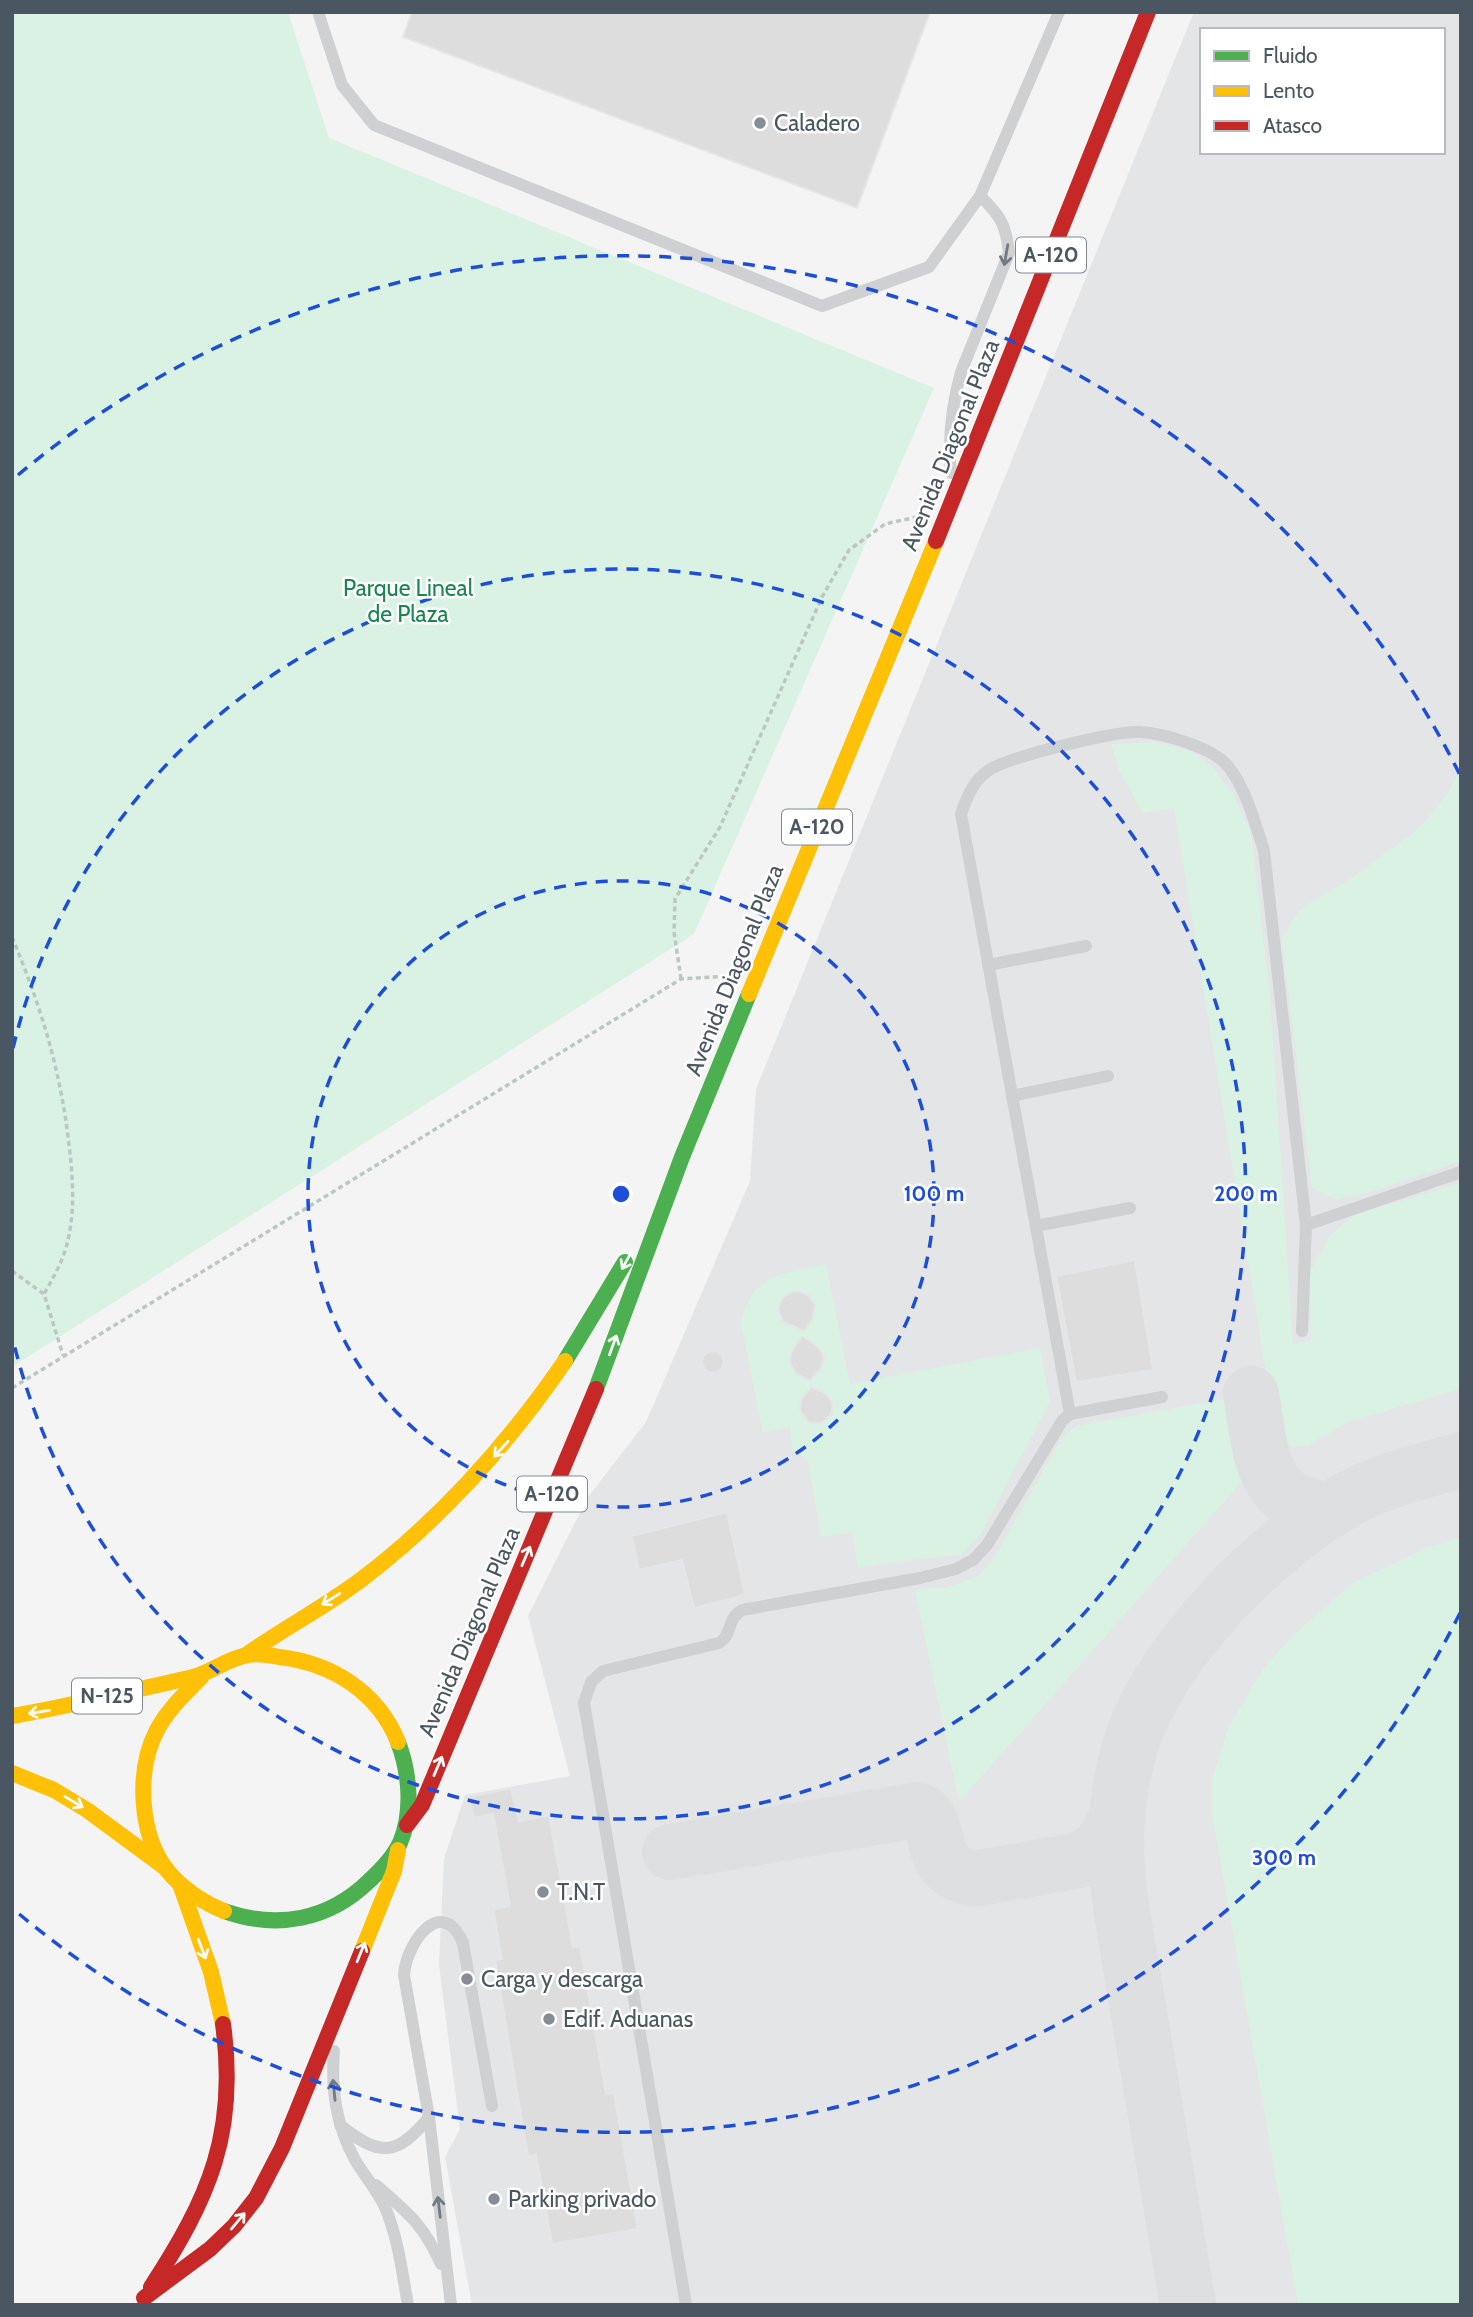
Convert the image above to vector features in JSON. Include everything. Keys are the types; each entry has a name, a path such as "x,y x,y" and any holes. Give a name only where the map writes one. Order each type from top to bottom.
{"main road":[{"name":"Avenida Diagonal Plaza","path":"407,1825 422,1805 607,1363 682,1157 755,975 954,498 1149,12"},
{"name":"A-120","path":"246,1655 360,1581 414,1537 465,1489 510,1438 548,1390 573,1352 682,1157"},
{"path":"141,2301 189,2268 217,2244 245,2213 263,2187 336,2015 394,1871 398,1848 407,1825 408,1791 401,1748 382,1712 351,1681 313,1663 271,1655 246,1655 202,1676 163,1719 147,1756 144,1803 148,1828 163,1866"},
{"name":"N-125","path":"12,1716 202,1676"},
{"path":"12,1773 54,1790 87,1810 163,1866 180,1884 216,1908 232,1915 265,1921 301,1919 321,1914 354,1895 398,1848"},
{"path":"141,2301 192,2221 209,2186 222,2140 226,2111 228,2080 223,2018 215,1985 185,1907 180,1884"}],"lane":[{"path":"318,12 342,85 374,125 822,306 929,268 981,196 1059,12"},
{"path":"954,498 950,463 955,393 1009,253 1007,234 1000,215 981,196"},
{"path":"1070,1414 961,814 970,789 990,770 1039,752 1098,738 1140,732 1191,743 1225,763 1247,800 1264,851 1306,1225 1301,1331"},
{"path":"988,965 1086,946"},
{"path":"1012,1096 1108,1076"},
{"path":"1306,1225 1461,1172"},
{"path":"1036,1226 1130,1208"},
{"path":"687,2305 584,1703 591,1682 603,1671 719,1643 725,1639 734,1615 742,1610 956,1569 973,1560 987,1545 1062,1421 1070,1414 1162,1397"},
{"path":"451,2305 429,2117 404,1975 405,1964 416,1939 426,1926 434,1922 449,1924 458,1932 463,1943 492,2106"},
{"path":"336,2015 332,2076 340,2125 345,2140 365,2176 383,2202 408,2305"},
{"path":"340,2125 367,2144 380,2149 392,2148 415,2135 429,2117"},
{"path":"365,2176 403,2207 419,2225 432,2244 446,2275"}],"path":[{"path":"681,979 674,932 675,899 720,827 822,597 849,550 885,524 915,516 942,525"},
{"path":"12,937 33,988 52,1047 65,1104 71,1166 73,1201 70,1229 65,1251 44,1294"},
{"path":"12,1388 681,979 755,975"},
{"path":"12,1271 44,1294 64,1355"}],"shaded area":[{"path":"1194,12 1461,12 1461,2305 472,2305 445,2157 460,2129 439,1965 444,1859 465,1795 570,1776 528,1616 588,1497 646,1422 750,1181 756,1089"}],"green space":[{"name":"Parque Lineal de Plaza","path":"12,12 288,12 329,138 934,388 694,934 12,1367"},
{"path":"1156,742 1191,751 1212,766 1234,796 1251,833 1270,995 1293,1344 1311,1341 1310,1271 1330,1235 1355,1215 1461,1183 1461,1389 1351,1421 1308,1445 1281,1448 1269,1391 1174,808 1142,813 1119,770 1111,744"},
{"path":"1461,769 1461,1161 1375,1191 1337,1200 1312,1188 1282,940 1299,910 1353,877 1418,829 1445,797"},
{"path":"826,1264 850,1384 1040,1348 1050,1401 981,1534 961,1555 858,1568 852,1533 821,1537 808,1460 792,1449 790,1426 763,1433 741,1324 745,1308 752,1295 771,1279"},
{"path":"1224,1399 1233,1407 1245,1478 959,1802 915,1590 947,1587 977,1577 995,1557 1060,1440 1076,1426"},
{"path":"1461,1537 1461,2305 1298,2305 1212,1813 1212,1779 1228,1728 1263,1669 1294,1634 1353,1583 1426,1548"}],"building":[{"name":"Caladero","path":"412,12 930,12 857,208 403,37"},
{"path":"1135,1260 1153,1370 1076,1382 1056,1276"},
{"path":"799,1291 810,1296 815,1306 813,1318 804,1331 783,1322 778,1310 782,1298"},
{"path":"802,1336 818,1347 824,1357 821,1368 810,1381 796,1373 790,1364 791,1353"},
{"path":"713,1351 721,1354 724,1362 721,1370 713,1373 705,1370 702,1362 705,1354"},
{"path":"811,1387 825,1393 832,1402 832,1413 820,1423 809,1422 800,1410 801,1399"},
{"path":"727,1512 745,1595 694,1608 682,1560 639,1570 632,1536"},
{"path":"511,1788 519,1821 549,1815 573,1947 580,1946 606,2094 614,2093 638,2229 552,2244 536,2155 528,2157 495,1960 502,1959 493,1909 510,1906 493,1814 474,1818 469,1797"}],"taxiway":[{"path":"1251,1394 1262,1456 1274,1483 1284,1494 1297,1502 1329,1511"},
{"path":"1188,2305 1119,1891 1116,1828 1121,1787 1131,1744 1146,1708 1193,1635 1257,1567 1326,1512 1360,1493 1461,1460"},
{"path":"670,1852 918,1810 927,1816 940,1855 947,1865 957,1873 974,1879 1080,1860 1103,1842 1117,1816"}],"traffic: fast":[{"path":"596,1389 682,1157 749,994"},
{"path":"565,1361 625,1262"},
{"path":"224,1911 263,1920 301,1918 337,1905 378,1873 400,1843 407,1819 407,1780 398,1742"}],"traffic: slow":[{"path":"749,994 936,541"},
{"path":"246,1655 362,1579 419,1531 497,1450 565,1361"},
{"path":"12,1716 189,1678 240,1657 260,1654 299,1660 335,1673 351,1683 378,1708 398,1742"},
{"path":"202,1676 172,1708 157,1730 146,1764 144,1802 151,1839 167,1870 193,1894 224,1911"},
{"path":"12,1773 54,1790 87,1810 163,1866"},
{"path":"362,1951 394,1871 398,1850"},
{"path":"180,1884 211,1972 223,2024"}],"traffic: jam":[{"path":"936,541 1148,12"},
{"path":"407,1825 422,1805 596,1389"},
{"path":"144,2298 210,2249 234,2226 256,2198 282,2148 362,1951"},
{"path":"151,2287 189,2224 214,2163 222,2132 226,2099 227,2063 223,2024"}],"place":[{"name":"Caladero","path":"760,123"},
{"name":"T.N.T","path":"543,1892"},
{"name":"Carga y descarga","path":"467,1979"},
{"name":"Edif. Aduanas","path":"549,2019"},
{"name":"Parking privado","path":"494,2199"}]}
